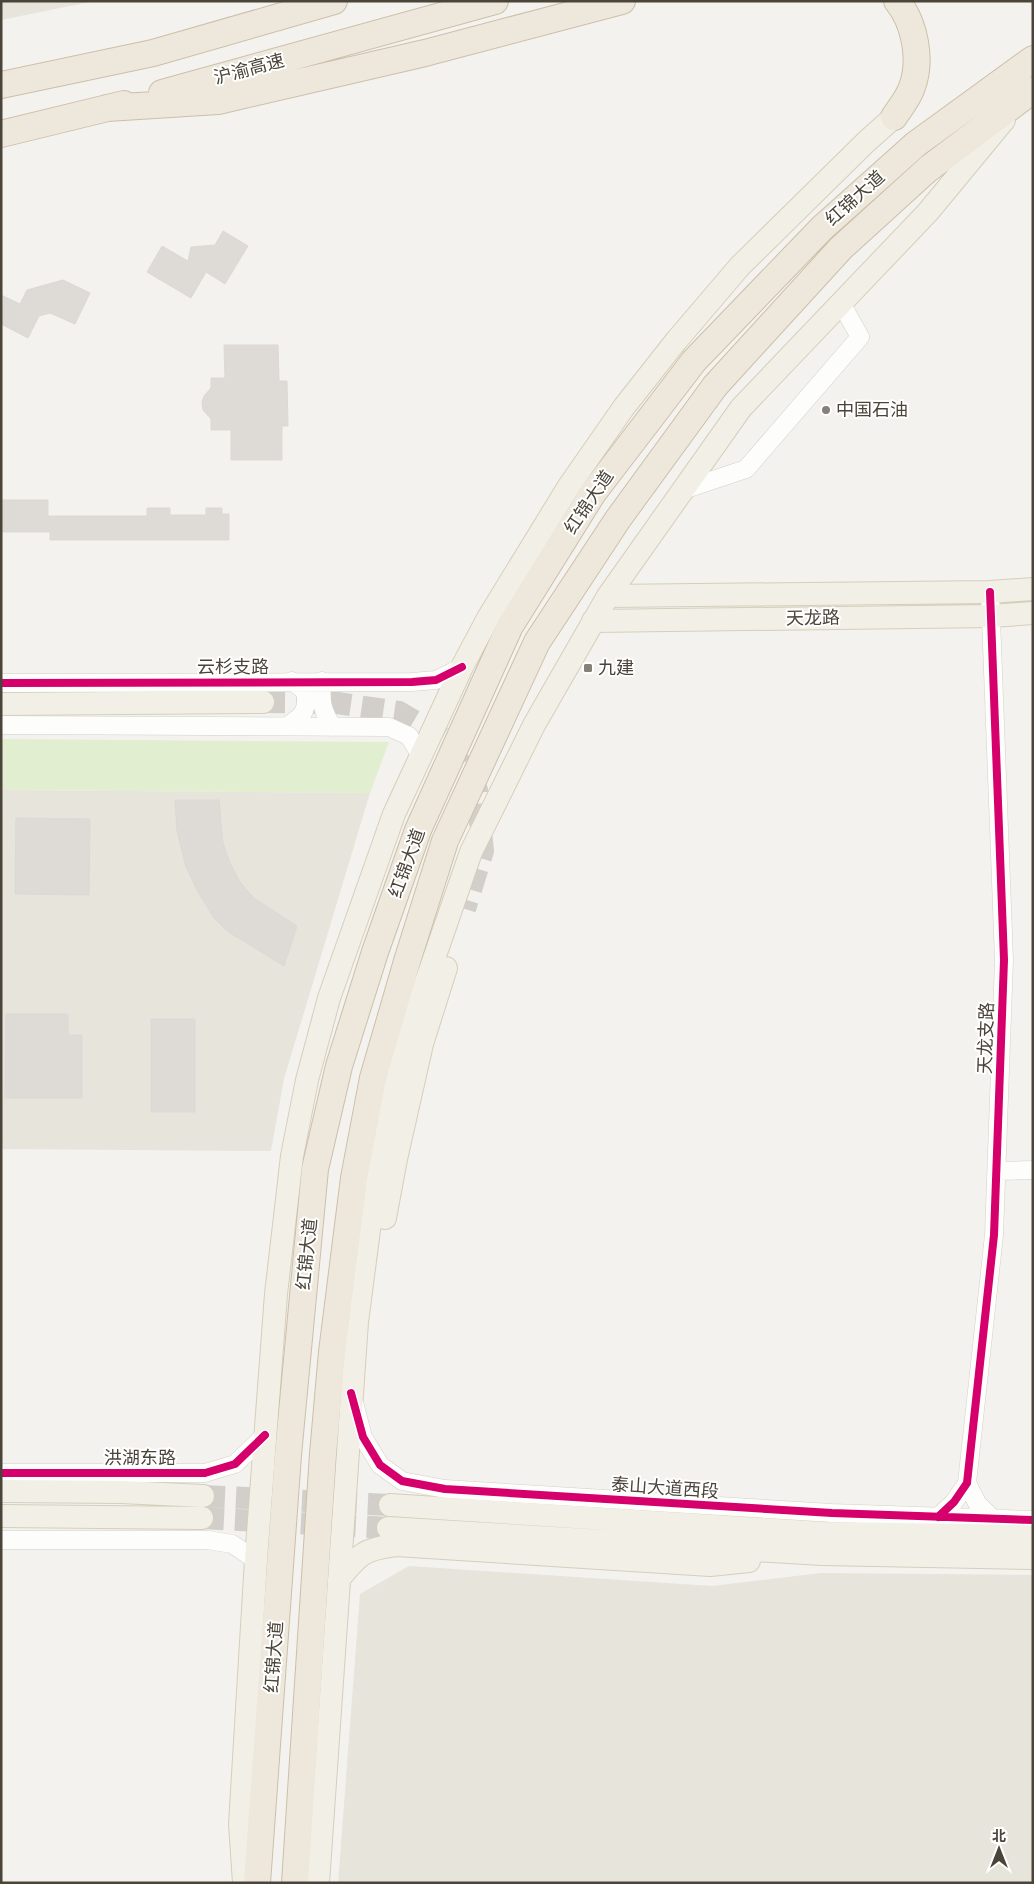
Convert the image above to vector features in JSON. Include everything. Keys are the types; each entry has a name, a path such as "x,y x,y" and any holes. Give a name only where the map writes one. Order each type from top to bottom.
{"highway":[{"path":"1,85 152,53 334,1"},
{"name":"沪渝高速","path":"1,134 107,108 496,1"},
{"path":"894,117 912,87 918,60 911,29 897,1"},
{"path":"107,108 227,99 426,53 618,2"},
{"name":"红锦大道","path":"257,1883 288,1455 315,1169 342,1057 375,952 418,830 510,626 593,493 694,361 822,228 916,144 1033,59"},
{"name":"红锦大道","path":"295,1883 323,1454 332,1352 354,1178 373,1078 408,958 446,841 537,642 618,519 715,386 841,248 928,169 1028,93"}],"main road":[{"name":"红锦大道","path":"318,1883 351,1393 357,1322 380,1146 411,1025 471,852 534,725 608,596 740,408 928,212 1028,93"},
{"name":"红锦大道","path":"244,1883 240,1824 256,1560 276,1294 292,1156 307,1080 329,998 394,814 462,667 488,618 569,486 624,407 676,341 740,266 866,142 894,117"},
{"name":"天龙路","path":"608,596 990,592 1033,588"},
{"name":"天龙路","path":"593,621 992,616 1033,613"},
{"path":"1,704 263,702"},
{"path":"357,1322 375,1275 396,1159 422,1044 465,909"},
{"name":"洪湖东路","path":"1,1491 121,1492 204,1496"},
{"name":"泰山大道西段","path":"390,1505 822,1533 1033,1536"},
{"path":"1,1516 202,1518"},
{"path":"388,1528 822,1554 1033,1558"},
{"path":"339,1579 355,1558 373,1548 396,1545 710,1565 822,1554"}],"street":[{"path":"682,490 746,469 860,337 841,303"},
{"name":"天龙支路","path":"967,1483 994,1235 1004,960 990,592"},
{"name":"云杉支路","path":"1,683 412,682 436,680 462,667"},
{"path":"287,726 301,717 307,705 305,690 292,681"},
{"path":"322,681 321,698 324,714 333,727"},
{"path":"1,725 389,727 409,736 421,756"},
{"path":"997,1171 1033,1170"},
{"name":"泰山大道西段","path":"351,1393 363,1437 380,1465 402,1481 445,1489 832,1513 1033,1520"},
{"name":"洪湖东路","path":"1,1473 205,1473 235,1464 265,1434"},
{"path":"938,1517 954,1502 967,1483 977,1503 994,1519"},
{"path":"1,1540 208,1540 232,1544 256,1560"}],"shaded area":[{"path":"1,1 95,1 1,20"},
{"path":"1,790 370,793 284,1079 271,1151 1,1149"},
{"path":"409,1566 712,1586 821,1573 1033,1575 1033,1883 338,1883 360,1594"}],"green space":[{"path":"1,739 389,742 370,793 1,790"}],"building":[{"path":"223,231 248,246 225,284 206,272 191,298 147,272 162,246 188,261 191,247 215,245"},
{"path":"63,280 90,293 75,324 50,313 39,316 28,338 1,324 1,295 20,304 27,290"},
{"path":"224,345 278,345 279,381 287,381 288,426 282,426 282,460 231,460 231,430 211,430 211,419 203,410 202,402 204,396 211,388 211,378 225,378"},
{"path":"1,500 48,500 48,516 147,516 147,508 170,508 170,515 206,515 206,508 222,508 222,514 229,514 229,540 50,540 50,532 1,532"},
{"path":"175,800 219,800 223,843 230,863 240,882 254,898 297,926 284,966 227,931 214,918 198,892 186,867 177,831"},
{"path":"16,818 90,819 89,895 15,894"},
{"path":"6,1014 68,1014 68,1035 82,1035 82,1098 5,1098"},
{"path":"151,1019 195,1019 195,1112 151,1112"}],"tunnel":[{"path":"263,702 337,703 399,712 445,739 477,790 483,851 465,909"},
{"path":"203,1496 390,1505"},
{"path":"202,1518 388,1528"}],"cycle path":[{"path":"938,1517 954,1502 967,1483 994,1235 1004,960 990,592"},
{"path":"1,683 412,682 436,680 462,667"},
{"path":"351,1393 363,1437 380,1465 402,1481 445,1489 832,1513 1033,1520"},
{"path":"1,1473 205,1473 235,1464 265,1435"}],"place":[{"name":"中国石油","path":"826,410"},
{"name":"九建","path":"588,668"}]}
